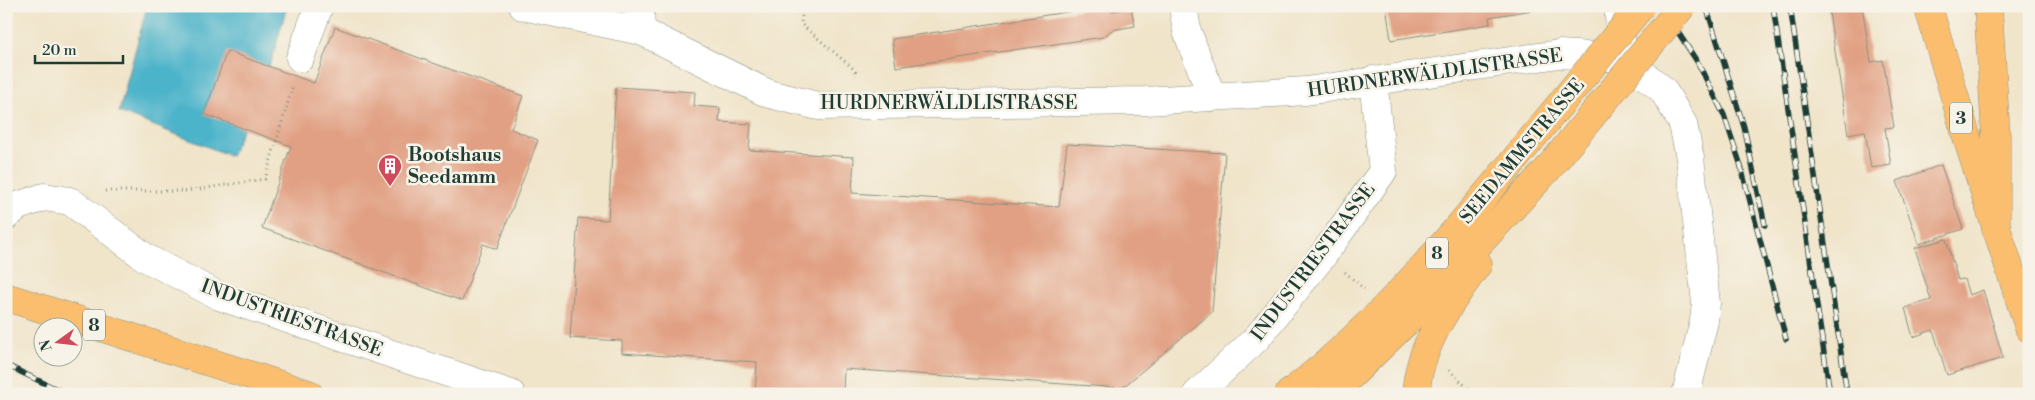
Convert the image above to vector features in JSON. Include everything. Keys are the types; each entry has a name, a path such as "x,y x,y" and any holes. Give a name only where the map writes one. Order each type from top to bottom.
{"main road":[{"name":"SEEDAMMSTRASSE","path":"1289,394 1328,364 1402,292 1641,6"},
{"path":"1332,394 1409,319 1547,170 1682,6"},
{"name":"3","path":"1928,6 1996,229 2029,328"},
{"path":"1988,6 1996,137 1996,229"},
{"path":"1416,394 1420,366 1443,318 1462,287 1547,170"},
{"name":"8","path":"6,296 309,394"}],"street":[{"path":"300,58 319,6"},
{"name":"HURDNERWÄLDLISTRASSE","path":"523,6 641,19 769,94 818,106 1146,101 1306,91 1559,54 1623,58"},
{"path":"1183,6 1187,31 1212,97"},
{"path":"1618,6 1623,58 1652,79 1672,103 1683,124 1689,149 1706,303 1704,321 1686,394"},
{"name":"INDUSTRIESTRASSE","path":"1197,394 1256,339 1324,254 1383,170 1373,80"},
{"name":"INDUSTRIESTRASSE","path":"10,209 44,197 70,202 146,258 219,296 511,394"}],"path":[{"path":"803,6 801,24 855,70 860,106"},
{"path":"70,202 83,193 99,191 186,191 265,179 300,58"},
{"path":"1445,367 1474,394"}],"water":[{"path":"147,6 287,6 272,59 231,156 119,112"}],"building":[{"path":"1386,6 1552,7 1489,17 1490,24 1391,40"},
{"path":"1828,6 1862,6 1871,62 1883,60 1894,127 1885,128 1891,165 1871,168 1865,131 1848,134"},
{"path":"1099,7 1112,11 1131,8 1135,26 1112,30 1103,37 896,67 892,39"},
{"name":"Bootshaus Seedamm","path":"335,27 523,96 511,129 538,140 497,249 483,244 462,301 262,228 291,146 204,114 227,51 314,83"},
{"path":"616,87 695,92 694,106 720,108 719,122 751,124 749,150 854,157 852,193 1059,207 1067,144 1225,153 1212,312 1122,388 844,369 843,394 755,394 757,362 622,353 622,341 570,338 578,218 608,220"},
{"path":"1941,165 1963,229 1919,244 1897,181"},
{"path":"1946,239 1958,280 1964,279 1969,295 1983,290 2003,358 1947,375 1933,330 1913,337 1905,308 1931,300 1915,248"}],"railway":[{"path":"1661,6 1698,63 1724,115 1740,163 1786,339"},
{"path":"1706,6 1744,127 1765,225"},
{"path":"1773,6 1830,394"},
{"path":"1790,6 1847,394"},
{"path":"6,365 67,394"},
{"path":"6,389 16,394"}],"place":[{"name":"Bootshaus Seedamm","path":"390,187"}]}
